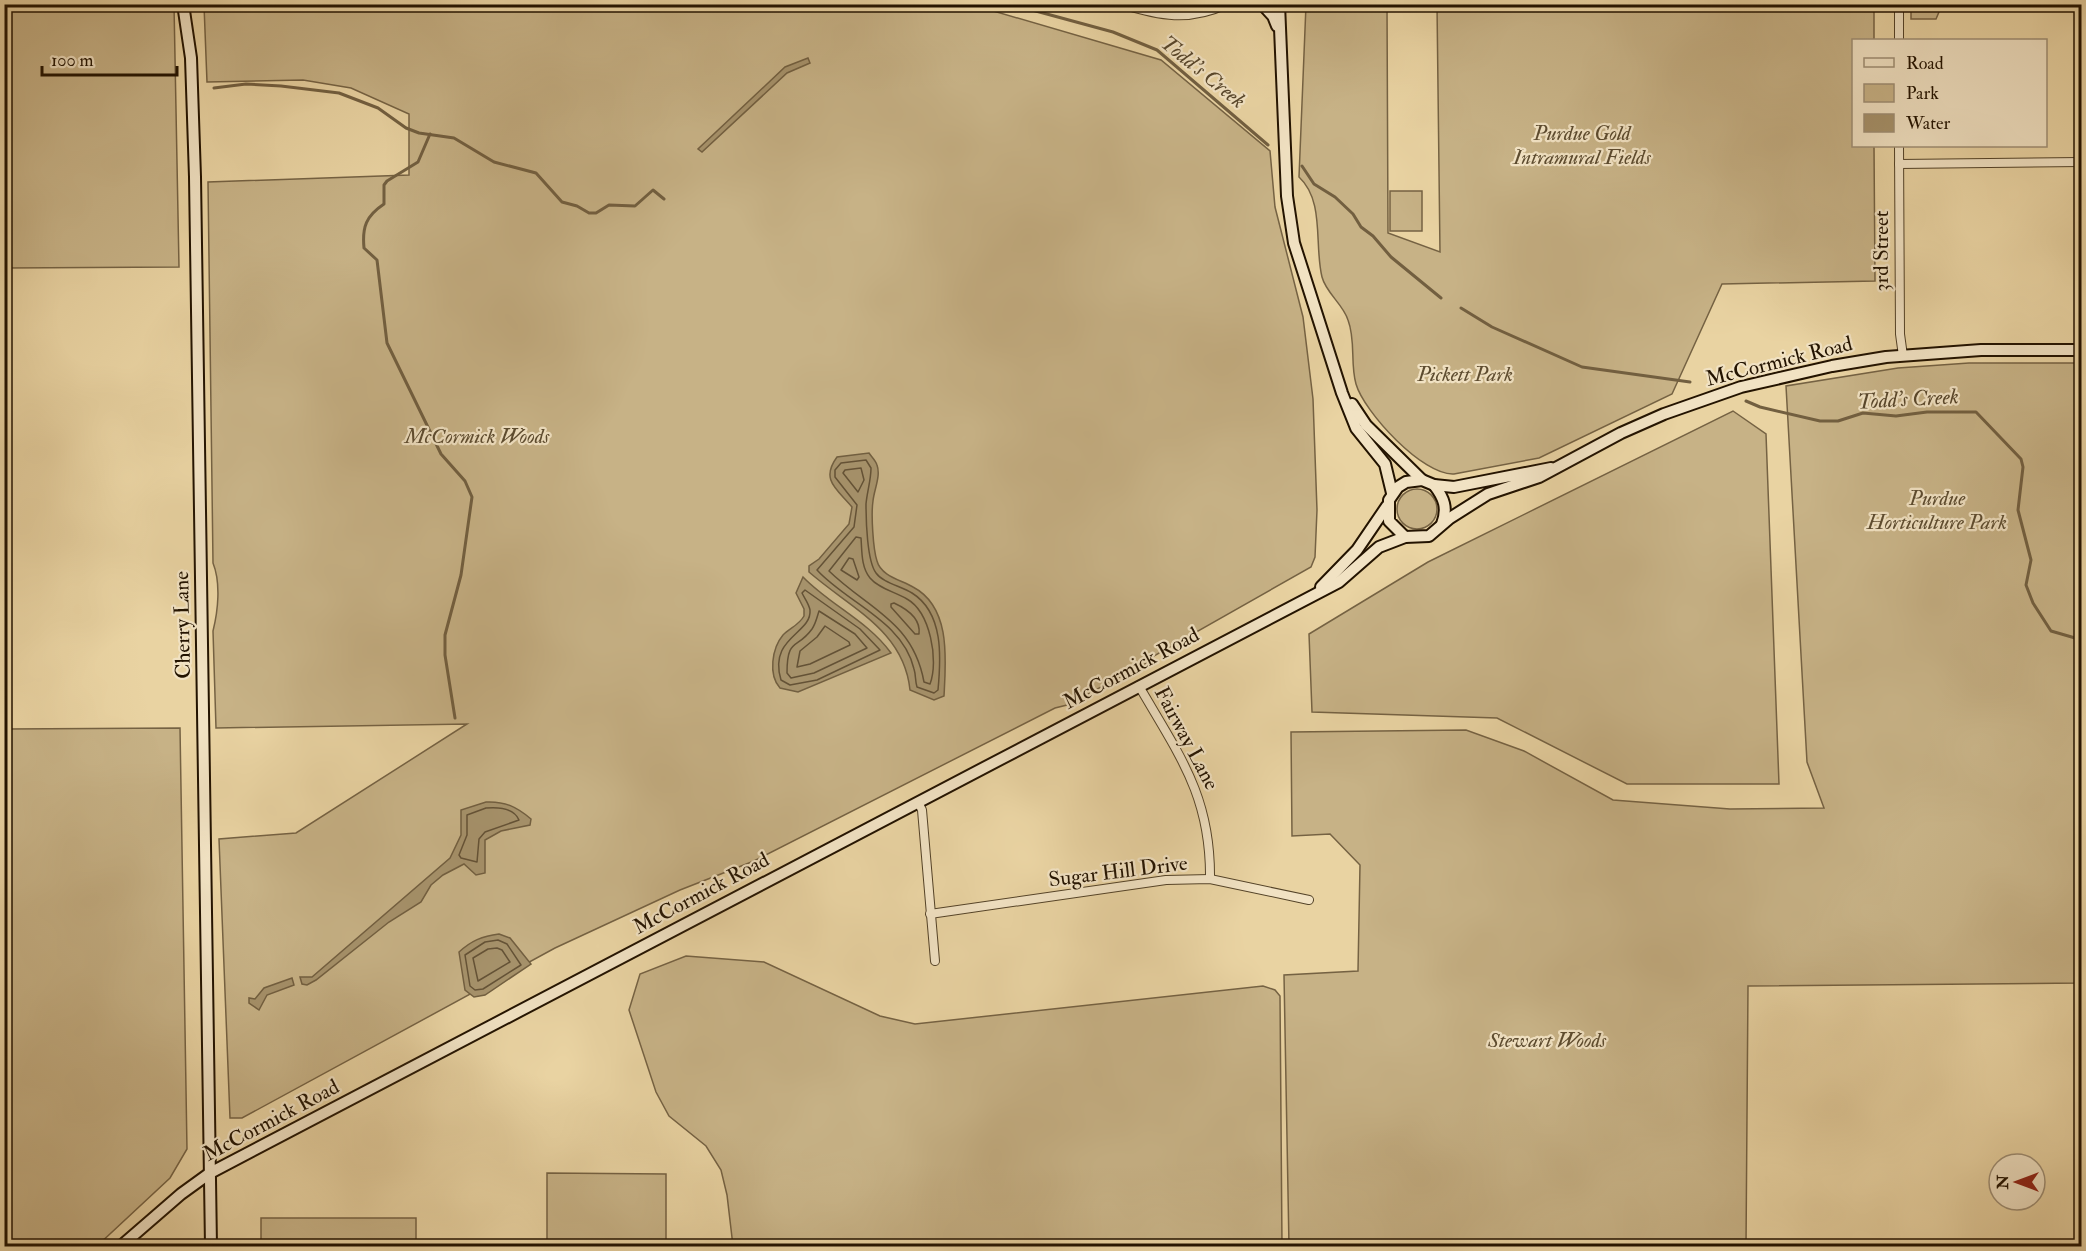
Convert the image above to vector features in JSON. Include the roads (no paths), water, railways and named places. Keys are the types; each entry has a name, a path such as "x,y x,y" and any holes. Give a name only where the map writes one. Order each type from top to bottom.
{"street":[{"name":"Cherry Lane","path":"183,4 191,58 195,177 211,1246"},
{"path":"1121,4 1157,15 1186,17 1210,13 1227,4"},
{"path":"1262,4 1274,16 1280,33"},
{"path":"1279,4 1289,219 1300,264 1342,393 1356,428 1385,464 1392,493"},
{"path":"1899,4 1899,39"},
{"name":"3rd Street","path":"1899,147 1899,334 1903,356"},
{"path":"1899,164 2082,162"},
{"name":"McCormick Road","path":"1442,525 1469,504 1488,494 1539,477 1551,468 1664,414 1741,387 1832,366 1903,356 1981,350 2082,350"},
{"path":"1335,369 1366,424 1422,480 1434,485 1454,487 1551,468"},
{"path":"1422,480 1406,482 1392,493 1387,505 1389,521 1405,537 1429,536 1442,525 1446,508 1444,500 1434,485"},
{"name":"McCormick Road","path":"1312,595 1357,550 1387,505"},
{"name":"McCormick Road","path":"121,1246 181,1194 210,1173 1339,582 1379,547 1405,537"},
{"name":"Fairway Lane","path":"1139,686 1174,747 1203,808 1210,844 1210,879"},
{"path":"918,802 922,810 935,961"},
{"name":"Sugar Hill Drive","path":"930,914 1166,880 1210,879 1309,900"}],"water":[{"path":"808,58 810,63 787,73 702,152 698,149 785,67"},
{"path":"869,453 878,469 872,514 873,540 879,566 887,574 925,596 934,607 940,621 945,651 944,696 934,700 910,690 906,669 897,651 873,622 809,572 809,566 819,559 849,524 852,507 832,484 830,472 832,465 837,457"},
{"path":"803,577 860,622 891,653 798,692 780,688 774,676 774,654 779,640 804,616 804,609 796,593"},
{"path":"486,802 510,806 531,819 530,825 501,831 485,840 485,873 476,875 464,864 443,875 431,885 421,902 389,922 316,980 307,985 302,984 300,977 312,977 450,858 461,835 461,810"},
{"path":"499,934 510,938 531,964 485,995 474,997 465,990 459,952 477,940"},
{"path":"292,978 294,985 267,995 259,1010 249,1003 249,998 255,999 264,988"}],"waterway":[{"name":"Todd's Creek","path":"1010,4 1113,32 1157,50 1268,145"},
{"path":"214,88 246,84 339,93 378,108 406,128 419,133 454,138 494,162 536,173 562,202 577,206 589,213 596,213 609,205 635,206 653,190 664,199"},
{"path":"430,134 418,162 384,185 384,204 366,223 364,248 377,260 387,343 441,454 465,481 472,497 461,575 445,635 445,655 455,718"},
{"name":"Todd's Creek","path":"1302,166 1314,184 1335,197 1391,257 1441,298"},
{"name":"Todd's Creek","path":"1461,308 1492,327 1582,367 1690,382"},
{"name":"Todd's Creek","path":"1746,401 1760,407 1820,421 1838,421 1863,413 1896,416 1927,412 1976,412 2021,459 2023,467 2018,510 2031,560 2026,585 2033,603 2051,631 2082,640"},
{"name":"Todd's Creek","path":"2080,740 2078,750 2082,765"}],"park label":[{"name":"Purdue Gold Intramural Fields","path":"1582,145"},
{"name":"Pickett Park","path":"1465,374"},
{"name":"McCormick Woods","path":"477,436"},
{"name":"Purdue Horticulture Park","path":"1937,510"},
{"name":"Stewart Woods","path":"1547,1040"}]}
